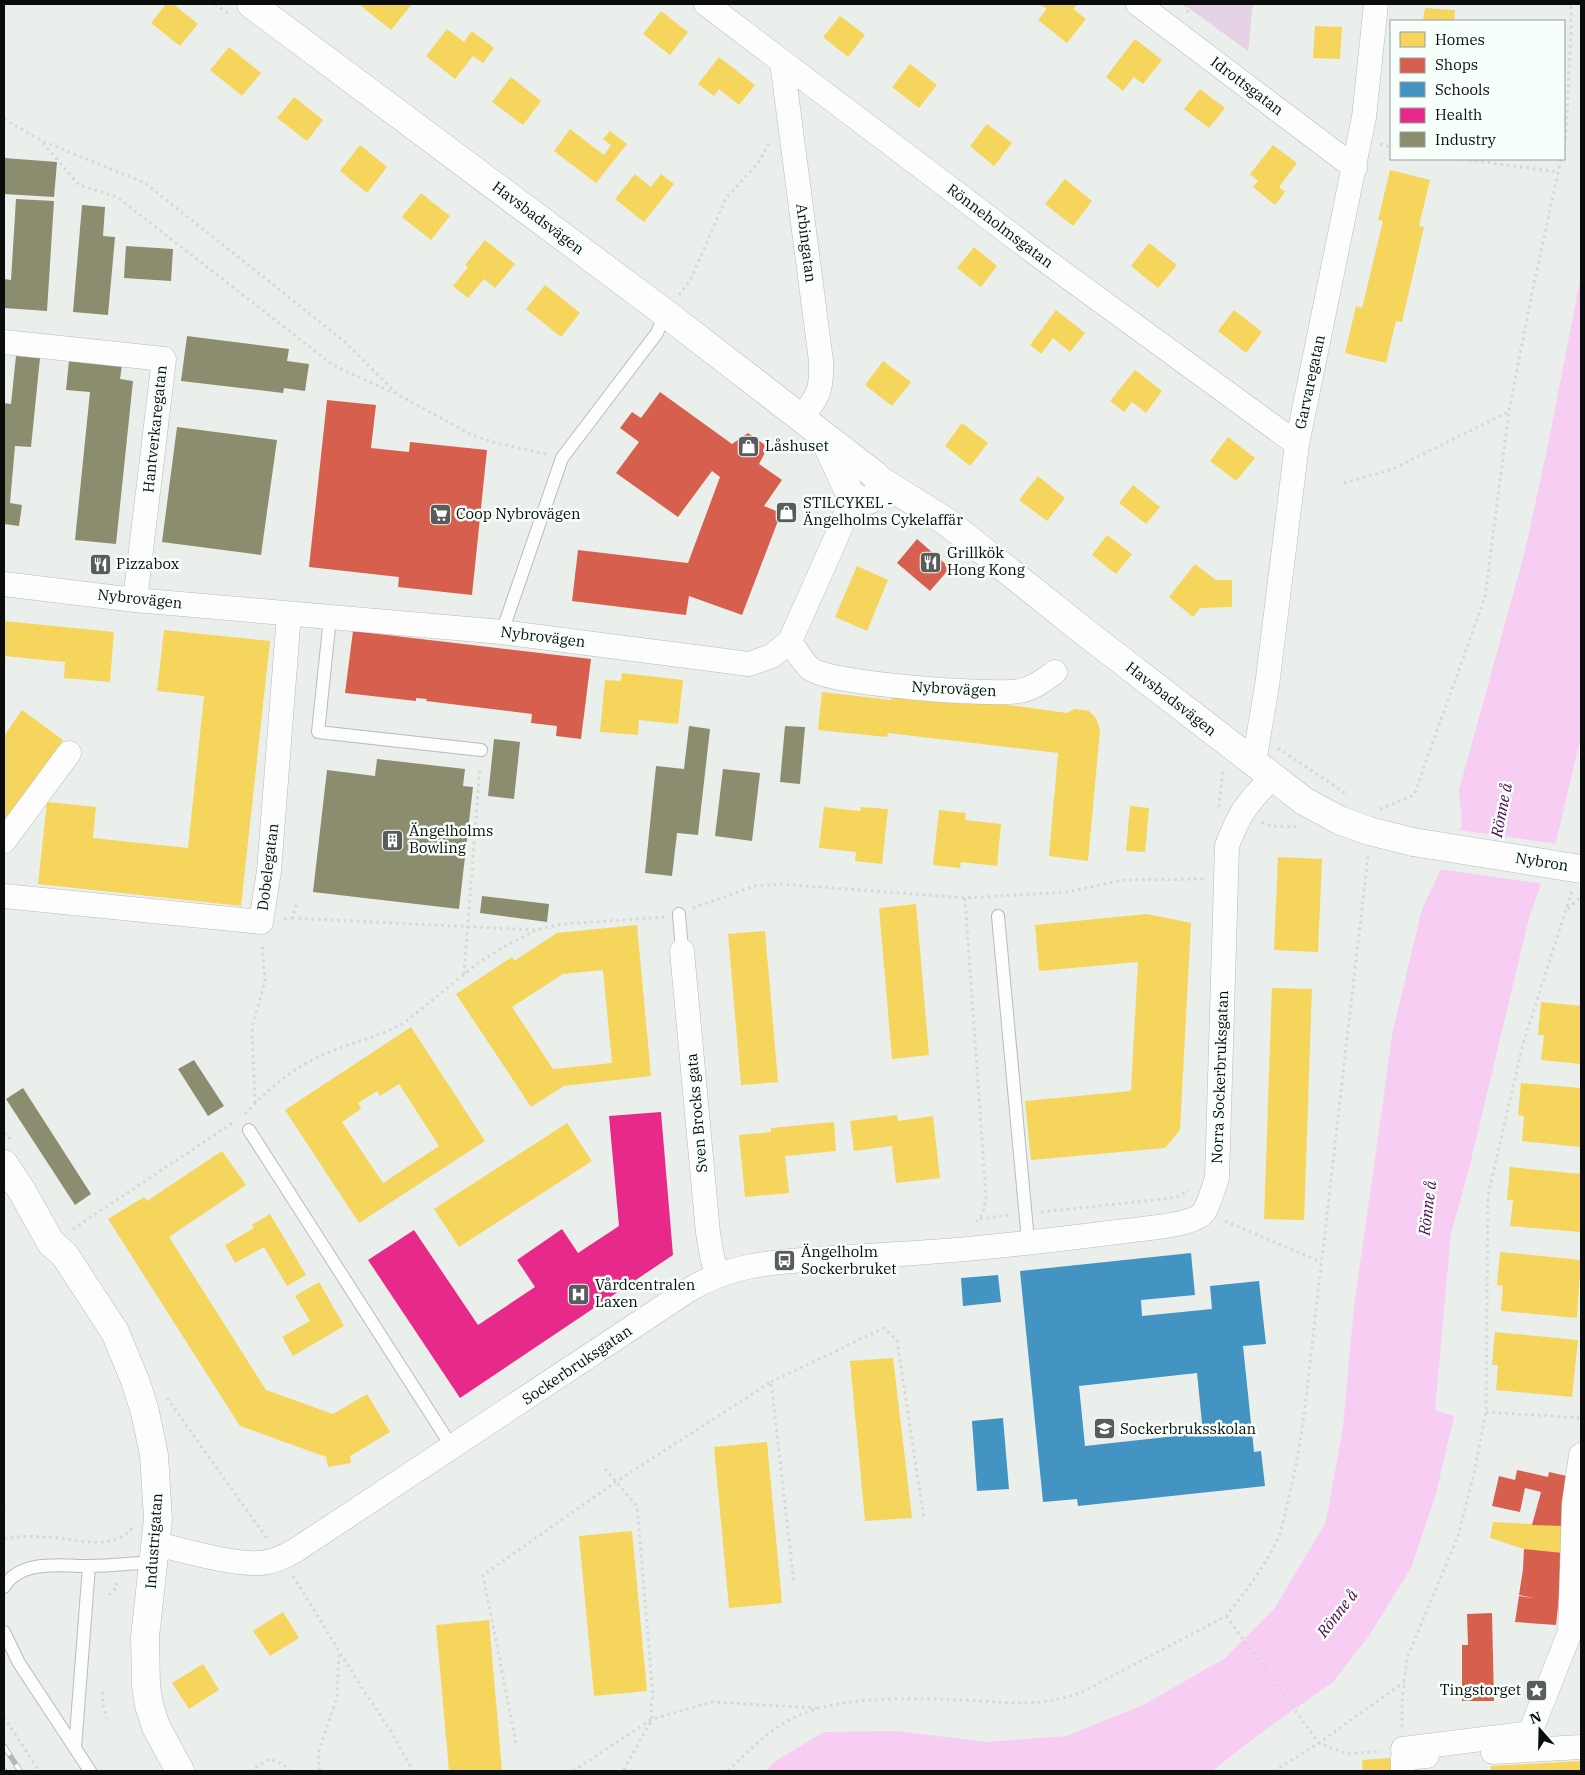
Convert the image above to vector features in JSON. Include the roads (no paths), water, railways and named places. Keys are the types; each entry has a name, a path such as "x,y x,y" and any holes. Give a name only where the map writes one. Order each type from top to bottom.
{"street":[{"name":"Havsbadsvägen","path":"252,4 665,313 800,418 822,436 863,489 947,522 1086,633 1304,801 1339,820 1369,831 1413,842"},
{"name":"Rönneholmsgatan","path":"706,4 1038,256 1297,444"},
{"name":"Idrottsgatan","path":"1138,4 1355,168"},
{"name":"Garvaregatan","path":"1264,769 1259,735 1267,686 1297,444 1355,168 1364,117 1376,4"},
{"name":"Arbingatan","path":"782,62 821,361 822,381 816,400 800,418"},
{"name":"Hantverkaregatan","path":"4,342 164,359 135,600"},
{"path":"790,641 849,505 863,489"},
{"name":"Nybrovägen","path":"4,584 135,600 502,632 749,664 772,656 790,641 810,669 826,675 862,682 967,690 1019,691 1042,682 1055,672"},
{"name":"Dobelegatan","path":"4,896 261,922 269,871 289,614"},
{"path":"4,840 68,753"},
{"name":"Norra Sockerbruksgatan","path":"1028,1242 1159,1227 1189,1220 1203,1212 1217,1178 1227,846 1243,809 1264,769"},
{"name":"Nybron","path":"1413,842 1581,868"},
{"name":"Sven Brocks gata","path":"682,951 708,1232 717,1275"},
{"name":"Industrigatan","path":"4,1164 22,1191 51,1243 64,1254 105,1316 125,1353 145,1412 154,1455 158,1514 145,1637 146,1686 149,1705 156,1727 180,1771"},
{"name":"Sockerbruksgatan","path":"155,1553 256,1564 268,1562 273,1545 292,1552 687,1291 717,1275 746,1266 785,1261 928,1252 1028,1242"},
{"path":"1403,1760 1530,1733 1576,1632 1574,1504 1581,1455"},
{"path":"1403,1760 1581,1747"}],"lane":[{"path":"502,632 562,458 657,333 665,313"},
{"path":"330,618 318,732 481,750"},
{"path":"679,914 682,951"},
{"path":"998,916 1028,1242"},
{"path":"249,1130 452,1447"},
{"path":"4,1587 11,1579 29,1568 53,1565 89,1566 155,1553"},
{"path":"75,1748 89,1566"},
{"path":"4,1632 19,1663 90,1771"}],"water":[{"name":"Rönne å","path":"1581,275 1581,736 1556,842 1529,918 1468,1173 1451,1233 1435,1410 1454,1416 1436,1494 1411,1568 1368,1637 1333,1682 1266,1729 1212,1771 765,1771 777,1760 824,1732 896,1731 987,1742 1066,1736 1143,1705 1225,1658 1274,1609 1326,1522 1343,1426 1354,1306 1393,1030 1422,909 1462,825 1459,790 1525,551"}],"railway":[{"path":"4,1746 20,1771"}],"place":[{"name":"Låshuset","path":"749,446"},
{"name":"STILCYKEL - Ängelholms Cykelaffär","path":"787,512"},
{"name":"Coop Nybrovägen","path":"440,514"},
{"name":"Grillkök Hong Kong","path":"931,562"},
{"name":"Pizzabox","path":"100,564"},
{"name":"Ängelholms Bowling","path":"393,840"},
{"name":"Ängelholm Sockerbruket","path":"785,1261"},
{"name":"Vårdcentralen Laxen","path":"579,1294"},
{"name":"Sockerbruksskolan","path":"1104,1429"},
{"name":"Tingstorget","path":"1537,1690"}]}
